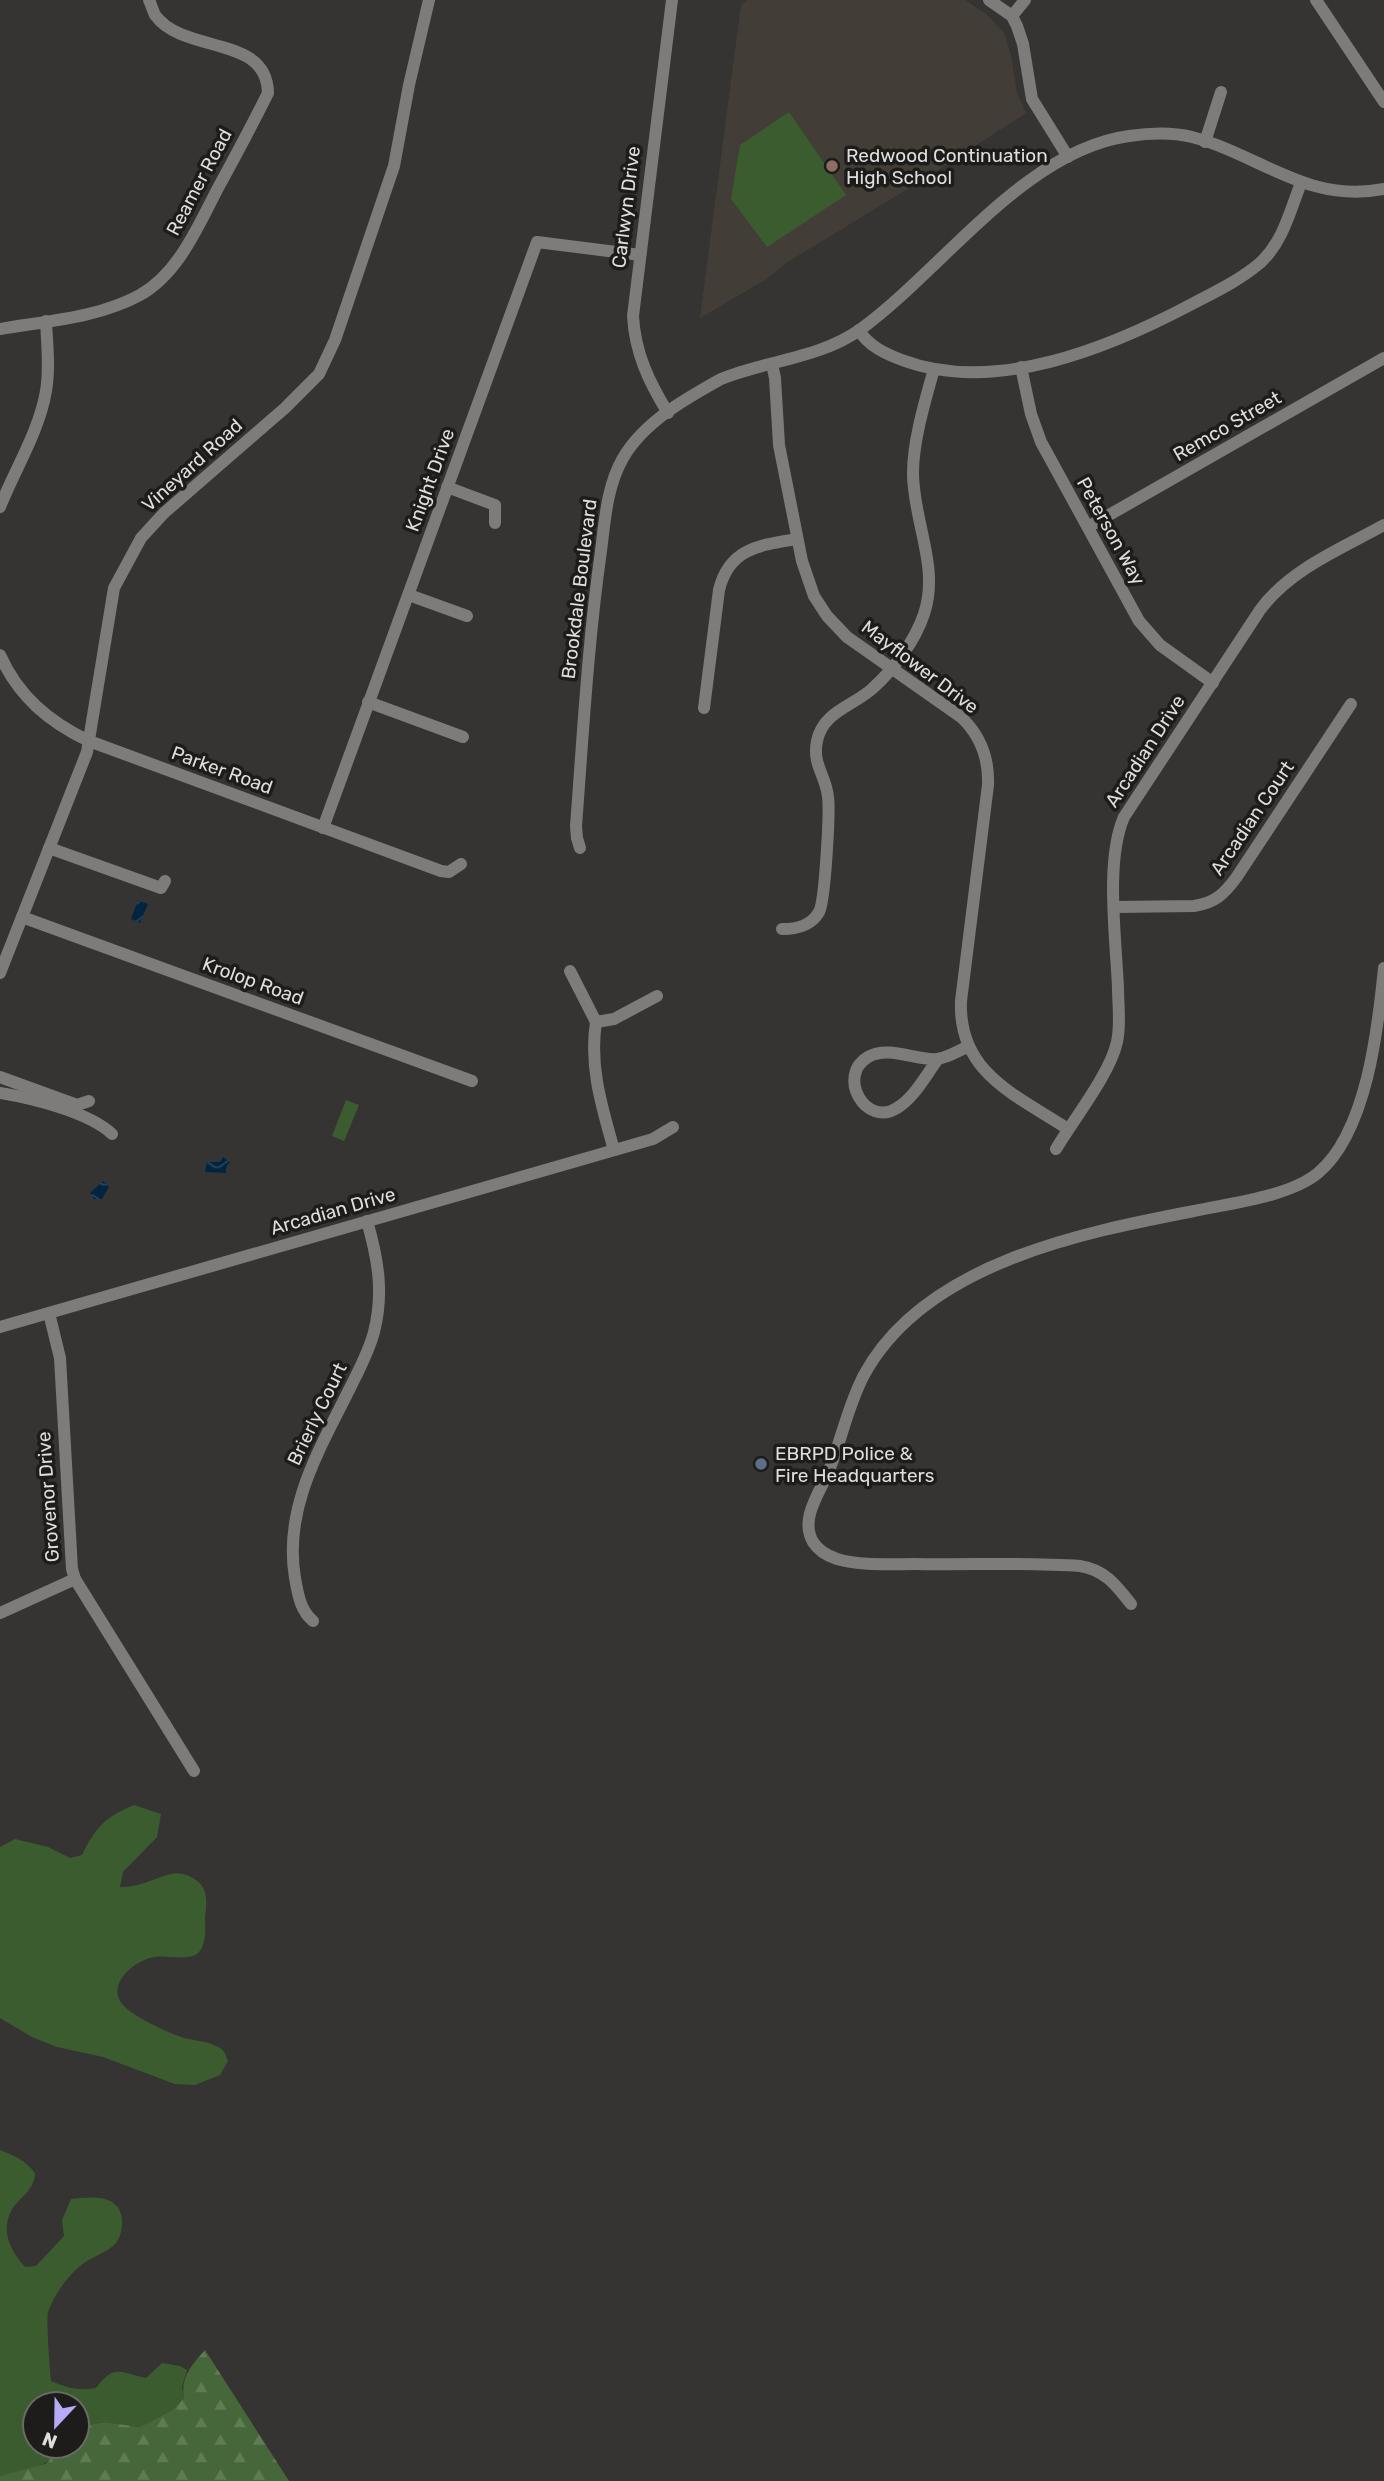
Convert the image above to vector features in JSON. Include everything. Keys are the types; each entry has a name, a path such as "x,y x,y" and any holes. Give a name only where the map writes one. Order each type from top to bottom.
{"street":[{"name":"Reamer Road","path":"0,329 83,315 119,304 142,295 166,275 185,249 268,93 268,82 257,61 246,54 207,44 173,29 156,16 149,0"},
{"name":"Vineyard Road","path":"0,973 83,762 89,741 114,588 141,538 164,513 285,408 319,374 325,363 394,166 429,0"},
{"name":"Carlwyn Drive","path":"668,413 642,366 634,332 634,299 672,0"},
{"path":"989,0 1012,16 1023,44 1032,99 1068,157"},
{"path":"1012,16 1025,0"},
{"path":"1317,0 1384,102"},
{"path":"1205,142 1221,92"},
{"name":"Brookdale Boulevard","path":"580,848 576,832 578,798 594,604 608,501 615,473 631,446 649,426 721,379 813,353 859,330 911,287 1013,194 1088,146 1130,135 1173,134 1205,142 1318,188 1352,192 1384,189"},
{"path":"859,330 869,342 886,353 933,369 970,373 1055,360 1111,343 1155,324 1234,281 1258,264 1274,246 1285,226 1301,183"},
{"name":"Knight Drive","path":"323,828 537,242 640,255"},
{"path":"0,507 36,425 43,402 48,367 46,321"},
{"name":"Remco Street","path":"1088,527 1384,358"},
{"name":"Mayflower Drive","path":"772,364 779,445 809,585 827,617 853,642 951,709 968,724 979,741 988,768 987,798 961,1001 967,1047 977,1063 996,1081 1068,1129"},
{"name":"Peterson Way","path":"1021,367 1038,435 1128,602 1145,628 1170,653 1213,683"},
{"path":"782,929 796,929 806,925 814,919 823,901 828,796 816,760 819,734 828,719 869,692 891,668 920,624 929,593 928,559 913,472 933,369"},
{"path":"447,487 495,505 495,523"},
{"name":"Arcadian Drive","path":"1056,1149 1107,1066 1117,1042 1119,1013 1114,851 1124,817 1260,610 1275,592 1300,572 1384,525"},
{"path":"704,708 719,590 725,573 734,559 748,550 797,539"},
{"path":"409,595 467,616"},
{"name":"Parker Road","path":"0,655 13,680 33,705 54,722 89,741 441,871 449,872 461,864"},
{"path":"368,702 463,737"},
{"name":"Arcadian Court","path":"1115,907 1194,906 1220,897 1236,878 1351,704"},
{"path":"49,848 161,888 165,881"},
{"name":"Krolop Road","path":"22,917 472,1081"},
{"path":"1131,1604 1105,1575 1080,1566 881,1564 847,1561 826,1554 813,1542 809,1532 809,1518 832,1462 853,1398 864,1374 892,1335 926,1304 957,1284 1044,1248 1124,1225 1266,1195 1305,1182 1316,1174 1336,1153 1354,1116 1375,1042 1384,968"},
{"path":"570,971 596,1022 593,1056 595,1080 614,1150"},
{"path":"596,1022 614,1019 657,996"},
{"path":"938,1059 905,1102 891,1111 871,1109 856,1095 854,1079 860,1064 868,1057 888,1054 938,1059 967,1047"},
{"path":"0,1077 77,1105 89,1101"},
{"path":"0,1093 33,1100 88,1118 112,1134"},
{"name":"Arcadian Drive","path":"0,1327 653,1139 673,1127"},
{"name":"Brierly Court","path":"313,1621 304,1612 297,1591 292,1559 293,1529 303,1487 366,1357 375,1329 379,1306 379,1272 367,1221"},
{"name":"Grovenor Drive","path":"50,1313 60,1358 69,1542 75,1579 194,1771"},
{"path":"0,1613 75,1579"}],"shaded area":[{"name":"Redwood Continuation High School","path":"748,0 965,0 986,14 1004,33 1011,55 1017,93 1026,113 786,263 765,280 700,318 741,5"}],"green space":[{"path":"789,112 846,195 767,247 731,199 740,145"},
{"path":"346,1100 359,1105 344,1141 332,1136"},
{"path":"134,1805 161,1814 157,1837 123,1872 120,1887 141,1884 173,1873 191,1877 201,1885 206,1894 205,1937 200,1951 193,1956 155,1957 140,1962 121,1979 118,1993 124,2006 149,2023 184,2038 211,2044 223,2051 228,2061 220,2075 195,2085 175,2084 103,2057 57,2047 32,2037 0,2018 0,1847 15,1839 48,1847 70,1858 82,1855 102,1824"},
{"path":"0,2150 19,2159 35,2173 30,2189 12,2209 7,2225 11,2247 25,2267 36,2266 64,2236 62,2220 71,2199 106,2199 118,2207 121,2215 122,2225 116,2243 75,2271 63,2284 48,2312 51,2381 73,2388 90,2389 96,2388 108,2375 118,2372 146,2378 162,2363 187,2370 182,2387 184,2398 172,2410 140,2427 105,2422 91,2424 91,2390 21,2390 21,2460 49,2460 33,2469 0,2476"},
{"path":"205,2350 289,2481 0,2481 0,2476 45,2464 49,2460 91,2460 91,2424 105,2422 140,2427 172,2410 184,2398 185,2378"}],"water":[{"path":"138,900 148,904 140,923 131,919"},
{"path":"223,1157 230,1162 226,1173 205,1172 207,1162 220,1162"},
{"path":"103,1181 109,1187 102,1199 94,1199 90,1193"}],"place":[{"name":"Redwood Continuation High School","path":"832,166"},
{"name":"EBRPD Police & Fire Headquarters","path":"761,1464"}]}
